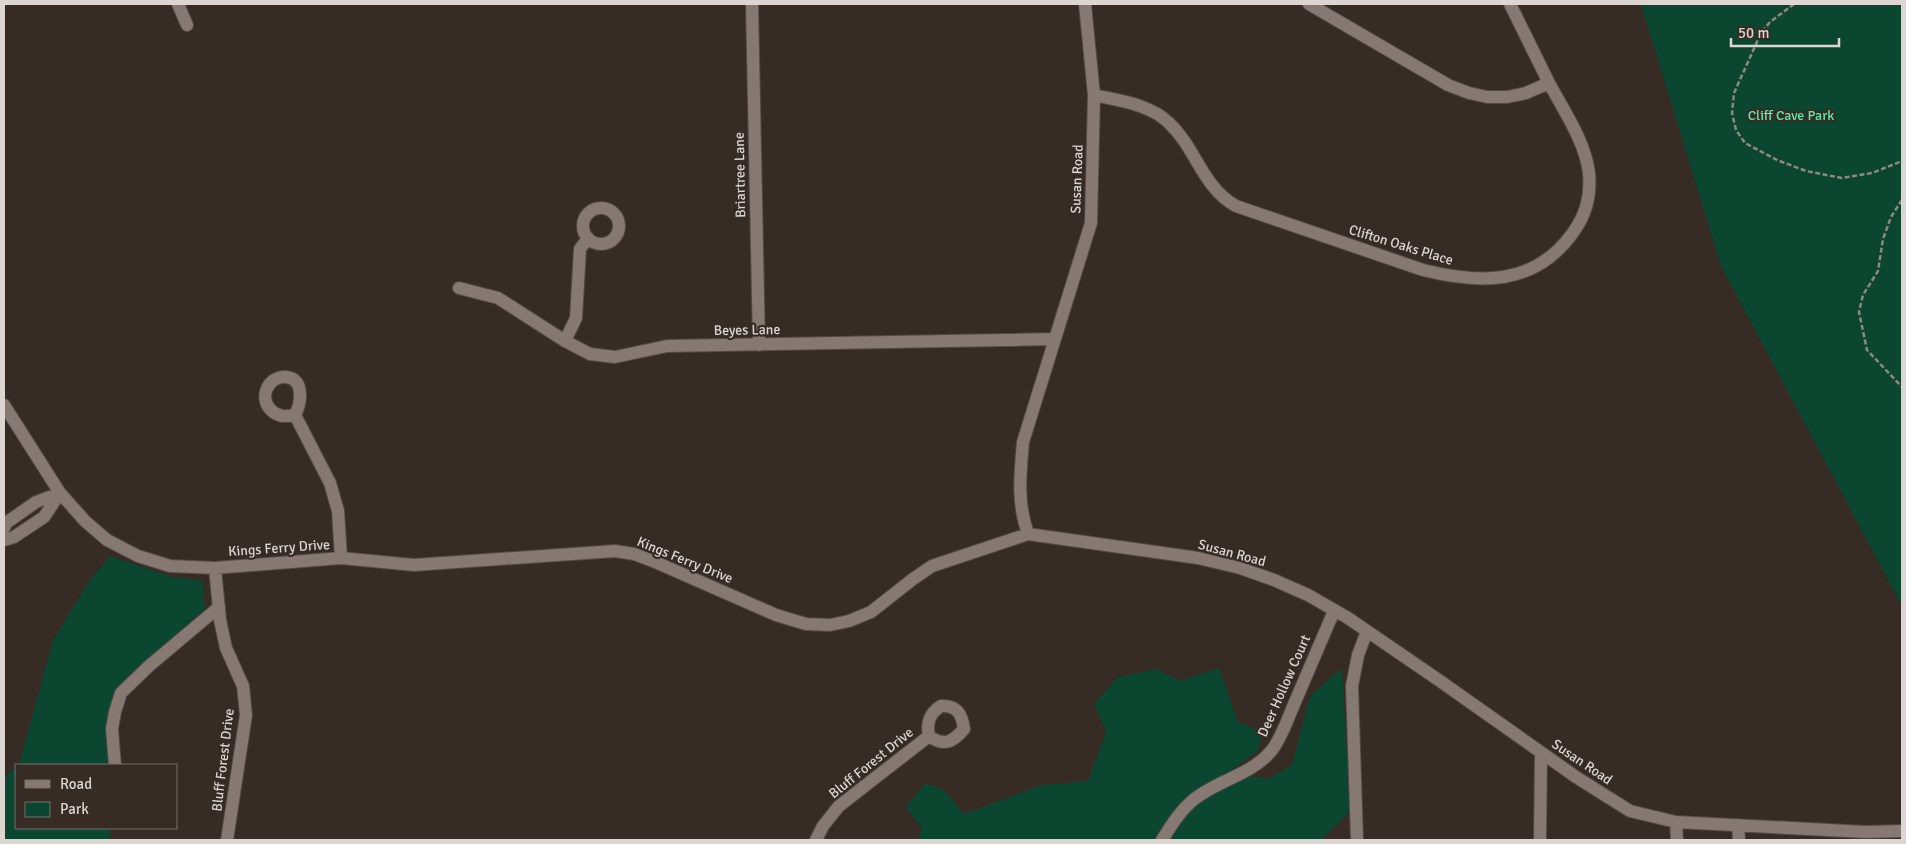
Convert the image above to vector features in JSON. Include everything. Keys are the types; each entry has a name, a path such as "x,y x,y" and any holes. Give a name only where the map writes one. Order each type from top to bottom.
{"street":[{"path":"178,4 187,25"},
{"name":"Briartree Lane","path":"752,4 758,345"},
{"name":"Susan Road","path":"1085,4 1094,95 1091,222 1023,442 1020,471 1021,516 1028,534 1198,558 1240,568 1308,595 1368,631 1541,753 1630,811 1676,822 1866,832 1902,831"},
{"path":"1309,4 1448,85 1469,93 1487,97 1507,97 1526,93 1549,83"},
{"name":"Clifton Oaks Place","path":"1094,95 1148,108 1169,122 1182,137 1216,192 1224,200 1236,206 1423,270 1453,277 1507,277 1529,271 1562,247 1586,212 1590,194 1588,172 1579,139 1510,4"},
{"path":"565,341 576,318 580,249 588,238"},
{"name":"Beyes Lane","path":"459,288 498,298 565,341 590,354 615,357 667,346 1054,340"},
{"name":"Kings Ferry Drive","path":"4,405 60,493 85,520 107,540 138,556 170,566 215,568 341,558 414,565 615,551 634,554 653,561 776,615 806,624 830,625 849,621 871,612 912,579 932,566 1028,534"},
{"path":"294,415 330,483 338,511 341,558"},
{"path":"4,528 6,523 36,502 60,493"},
{"path":"4,540 14,537 44,517 60,493"},
{"name":"Bluff Forest Drive","path":"215,568 226,648 243,686 246,716 227,840"},
{"path":"115,764 112,729 121,693 149,666 219,607"},
{"name":"Deer Hollow Court","path":"1162,840 1175,818 1193,800 1213,788 1238,777 1257,764 1272,750 1334,611"},
{"path":"1357,840 1352,686 1358,655 1368,631"},
{"name":"Bluff Forest Drive","path":"816,840 823,826 839,806 929,736"},
{"path":"1540,840 1541,753"},
{"path":"1676,822 1677,840"},
{"path":"1738,825 1739,840"}],"path":[{"path":"1794,4 1770,22 1761,33 1734,93 1732,113 1736,130 1745,143 1777,160 1806,171 1842,178 1872,173 1902,162"},
{"path":"1902,200 1891,217 1883,239 1878,271 1863,295 1859,312 1867,350 1902,387"}],"green space":[{"name":"Cliff Cave Park","path":"1641,4 1902,4 1902,606 1721,266"},
{"path":"110,556 172,577 202,580 205,609 126,678 112,715 111,764 17,764 20,761 53,640 90,580"},
{"path":"1219,668 1238,722 1263,732 1258,750 1228,773 1268,779 1292,765 1310,696 1342,668 1350,811 1321,840 918,840 922,828 906,807 926,783 944,790 964,814 1042,785 1088,781 1106,732 1094,704 1118,677 1156,669 1180,681"},
{"path":"15,766 15,829 109,829 109,840 4,840 4,779"}]}
